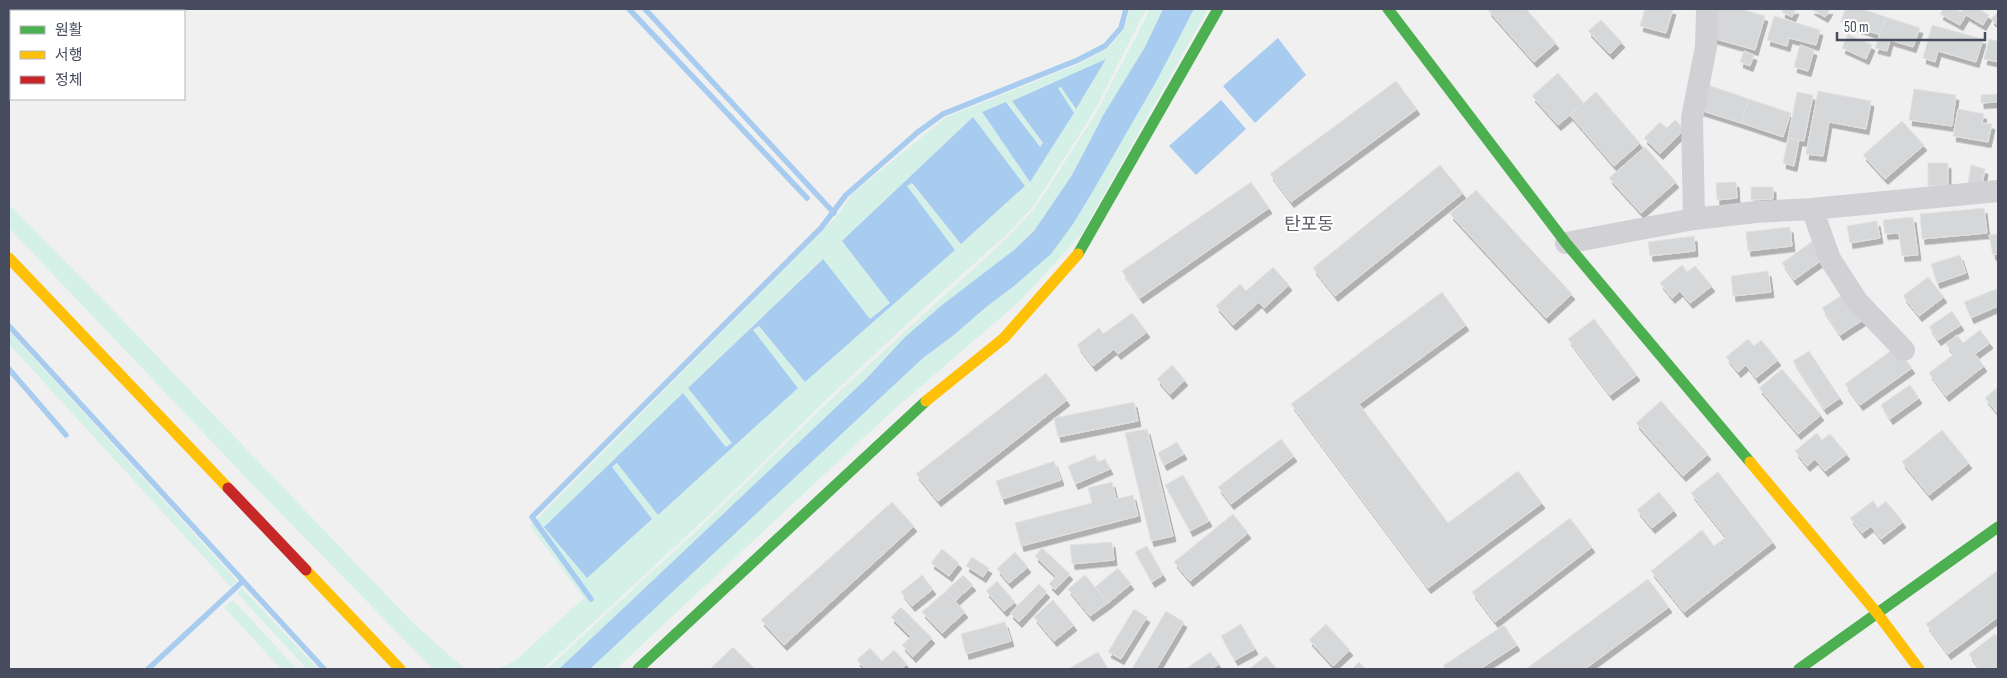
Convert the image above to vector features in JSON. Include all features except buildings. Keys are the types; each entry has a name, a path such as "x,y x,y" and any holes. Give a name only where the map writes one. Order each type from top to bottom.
{"street":[{"path":"638,669 911,413 1004,338 1080,252 1218,9"},
{"path":"1388,9 1566,243 1876,613 1919,669"},
{"path":"1694,220 1692,118 1706,47 1707,9"},
{"path":"1566,243 1694,220 1756,212 1812,209 1998,190"},
{"path":"1812,209 1830,259 1857,301 1904,350"},
{"path":"9,258 400,669"},
{"path":"1800,669 1998,527"}],"green space":[{"path":"1130,9 1146,9 1095,110 1033,207 1004,237 923,309 827,399 708,516 543,669 495,669 517,659 584,598 530,526 838,215 851,195 946,117 1081,63 1108,48 1124,30","holes":["1105,60 1076,109 1061,87 1058,89 1074,113 1030,181 982,113 1007,102 1039,147 1043,144 1012,101","973,117 1025,186 961,244 911,183 907,187 955,250 805,382 758,326 753,331 798,387 658,515 617,463 544,527 683,393 727,447 732,443 688,388 822,259 870,319 890,303 843,241"]},
{"path":"1150,9 1163,9 1145,47 1104,114 1072,175 1034,231 1014,250 942,305 904,338 866,379 559,669 547,669 710,518 829,401 1006,239 1035,208 1097,112"},
{"path":"1194,9 1208,9 1081,235 1021,300 889,414 616,669 590,669 923,358 1014,286 1093,191 1157,80"},
{"path":"9,205 113,310 414,624 464,668 470,669 433,669 252,484 9,228"},
{"path":"9,331 237,581 231,587 9,344"},
{"path":"242,588 318,669 307,669 237,593"},
{"path":"233,600 297,669 281,669 224,607"}],"water":[{"path":"1163,9 1194,9 1157,80 1093,191 1073,224 1051,254 954,335 923,358 590,669 559,669 866,379 904,338 942,305 1014,250 1034,231 1072,175 1104,114 1145,47"},
{"path":"1278,38 1306,75 1255,123 1223,86"},
{"path":"1106,59 1076,109 1061,87 1058,88 1074,113 1030,182 982,112 1006,102 1040,147 1043,143 1012,101"},
{"path":"1221,100 1246,129 1196,175 1169,146"},
{"path":"973,117 1025,186 961,244 912,183 907,186 955,250 805,382 759,326 753,330 798,388 658,515 617,463 612,467 652,519 587,578 544,527 683,393 726,447 732,443 688,388 823,259 870,319 890,303 842,241"}],"waterway":[{"path":"629,9 807,198"},
{"path":"645,9 834,213"},
{"path":"591,599 532,517 821,228 846,195 918,132 943,114 1078,60 1105,46 1121,28 1126,9"},
{"path":"9,326 324,669"},
{"path":"9,369 66,435"},
{"path":"148,669 243,581"}],"traffic: fast":[{"path":"1078,254 1218,9"},
{"path":"1388,9 1566,243 1750,462"},
{"path":"638,669 926,401"},
{"path":"1799,669 1998,527"}],"traffic: slow":[{"path":"926,401 1004,338 1078,254"},
{"path":"9,258 228,488"},
{"path":"1750,462 1877,613 1919,669"},
{"path":"306,570 400,669"}],"traffic: jam":[{"path":"228,488 306,570"}],"district":[{"name":"탄포동","path":"1309,224"}]}
